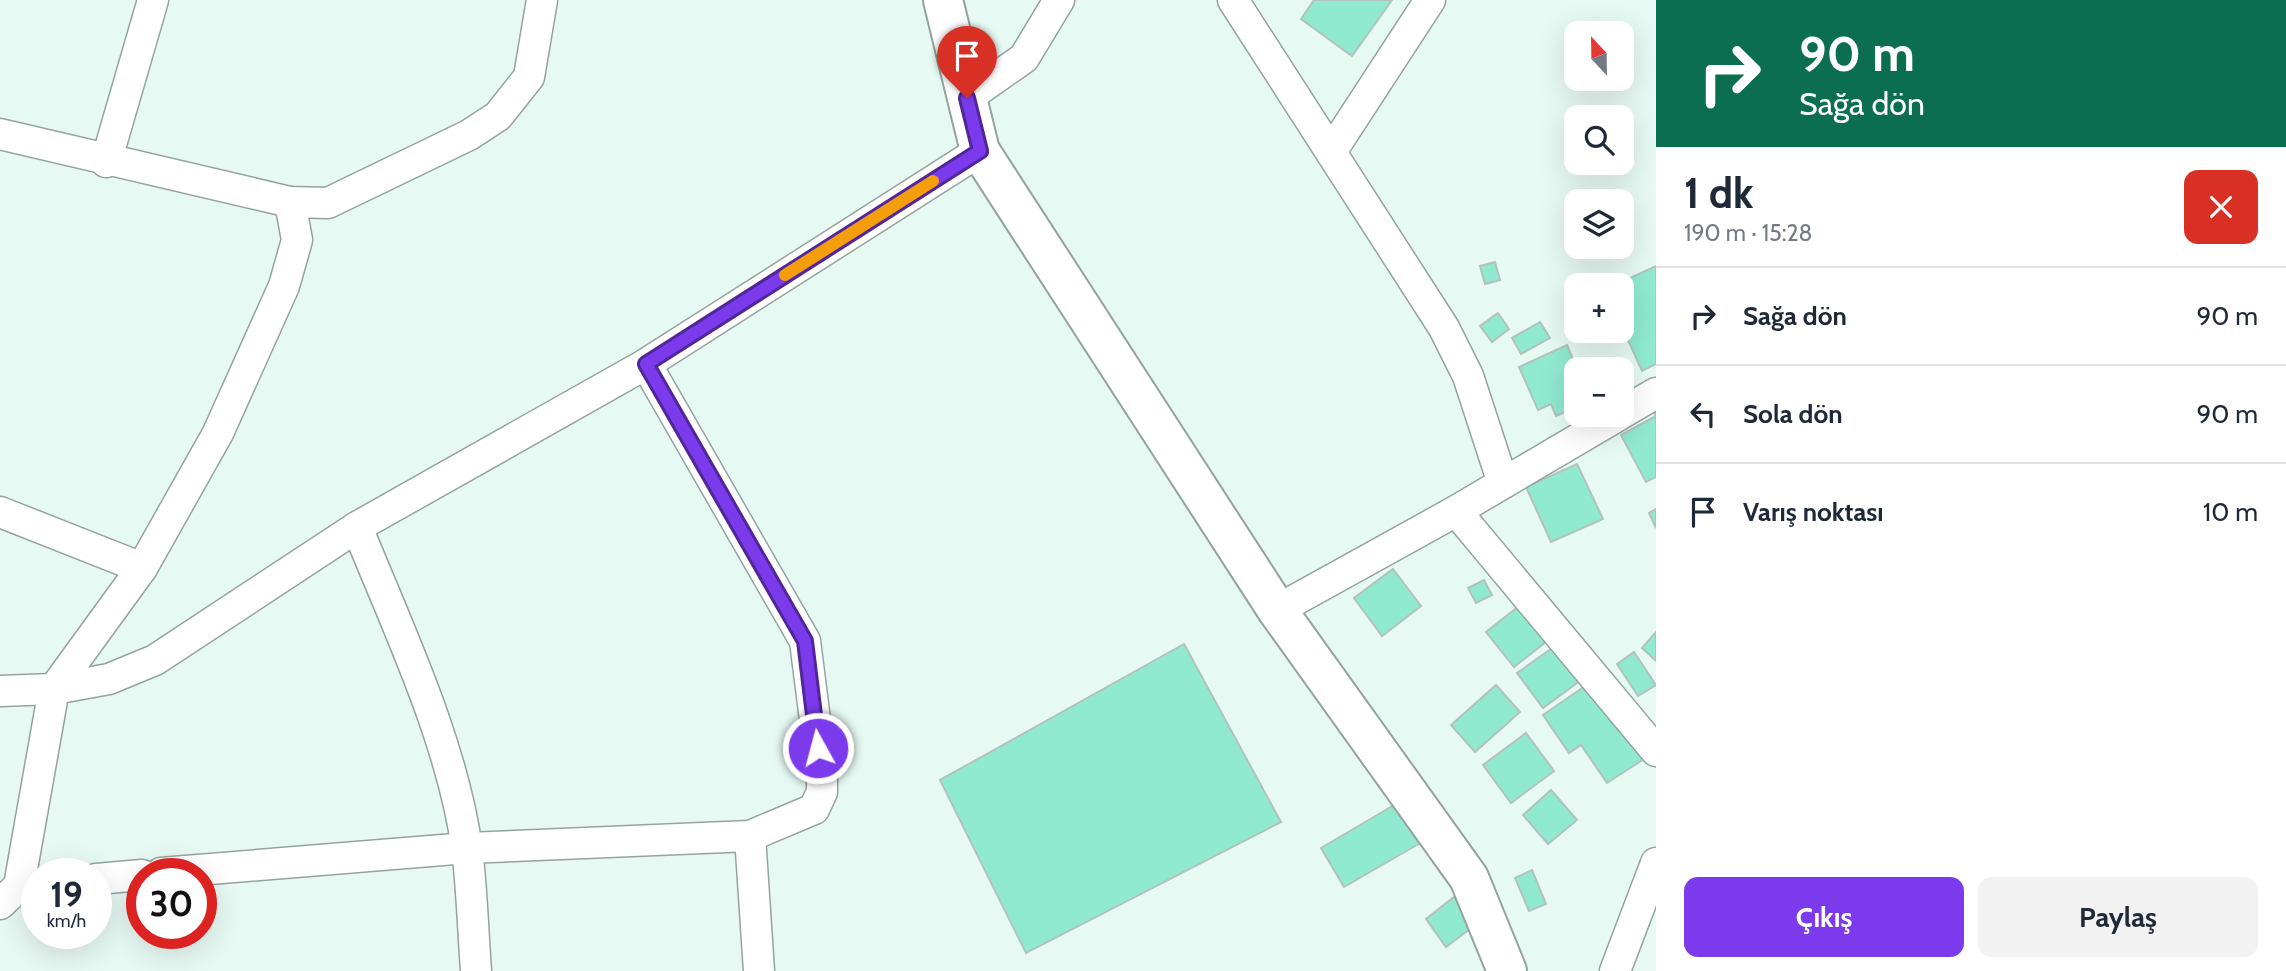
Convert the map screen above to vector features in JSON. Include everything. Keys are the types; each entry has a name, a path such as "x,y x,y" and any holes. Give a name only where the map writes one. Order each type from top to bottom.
{"street":[{"path":"106,162 153,0"},
{"path":"0,134 106,162 290,202 328,203 469,135 498,116 529,77 542,0"},
{"path":"943,0 980,151 1277,610 1469,878 1507,971"},
{"path":"967,98 1024,58 1059,0"},
{"path":"1233,0 1444,328 1468,376 1503,483"},
{"path":"1331,152 1430,0"},
{"path":"0,691 54,689 109,679 156,660 357,527 646,364 980,151"},
{"path":"19,892 54,689 142,568 218,433 284,286 297,240 290,202"},
{"path":"217,868 467,848 750,836 814,809 822,792 805,641 646,364"},
{"path":"1634,406 1656,393"},
{"path":"1277,610 1456,511 1599,427"},
{"path":"1456,511 1656,751"},
{"path":"0,512 142,568"},
{"path":"357,527 417,677 446,761 467,848 476,971"},
{"path":"750,836 759,971"},
{"path":"1615,971 1656,863"}],"building":[{"path":"1314,0 1392,0 1352,56 1301,19"},
{"path":"1495,262 1500,280 1485,284 1480,266"},
{"path":"1656,266 1656,364 1642,371 1629,343 1634,343 1634,276"},
{"path":"1498,313 1509,329 1492,342 1480,326"},
{"path":"1540,322 1550,338 1521,354 1512,338"},
{"path":"1567,345 1572,357 1564,357 1564,413 1556,416 1551,404 1538,410 1519,367"},
{"path":"1656,416 1656,477 1646,482 1621,435"},
{"path":"1577,464 1603,519 1551,542 1526,487"},
{"path":"1656,509 1656,528 1649,513"},
{"path":"1393,569 1421,606 1382,636 1354,598"},
{"path":"1484,580 1492,595 1476,603 1468,588"},
{"path":"1523,603 1551,638 1514,667 1486,632"},
{"path":"1656,632 1656,661 1642,648"},
{"path":"1184,644 1281,822 1026,953 940,780"},
{"path":"1555,646 1581,680 1543,708 1517,673"},
{"path":"1634,652 1656,685 1638,696 1617,664"},
{"path":"1588,684 1644,759 1607,783 1581,745 1569,753 1543,715"},
{"path":"1496,685 1520,712 1475,752 1451,725"},
{"path":"1526,733 1554,771 1511,803 1483,765"},
{"path":"1551,790 1577,820 1548,844 1523,815"},
{"path":"1406,798 1429,838 1344,887 1321,848"},
{"path":"1532,870 1546,904 1529,911 1515,878"},
{"path":"1454,897 1475,925 1446,947 1426,919"}],"slow traffic":[{"path":"785,275 933,181"}],"route":[{"path":"818,748 805,641 646,364 980,151 967,98"}]}
